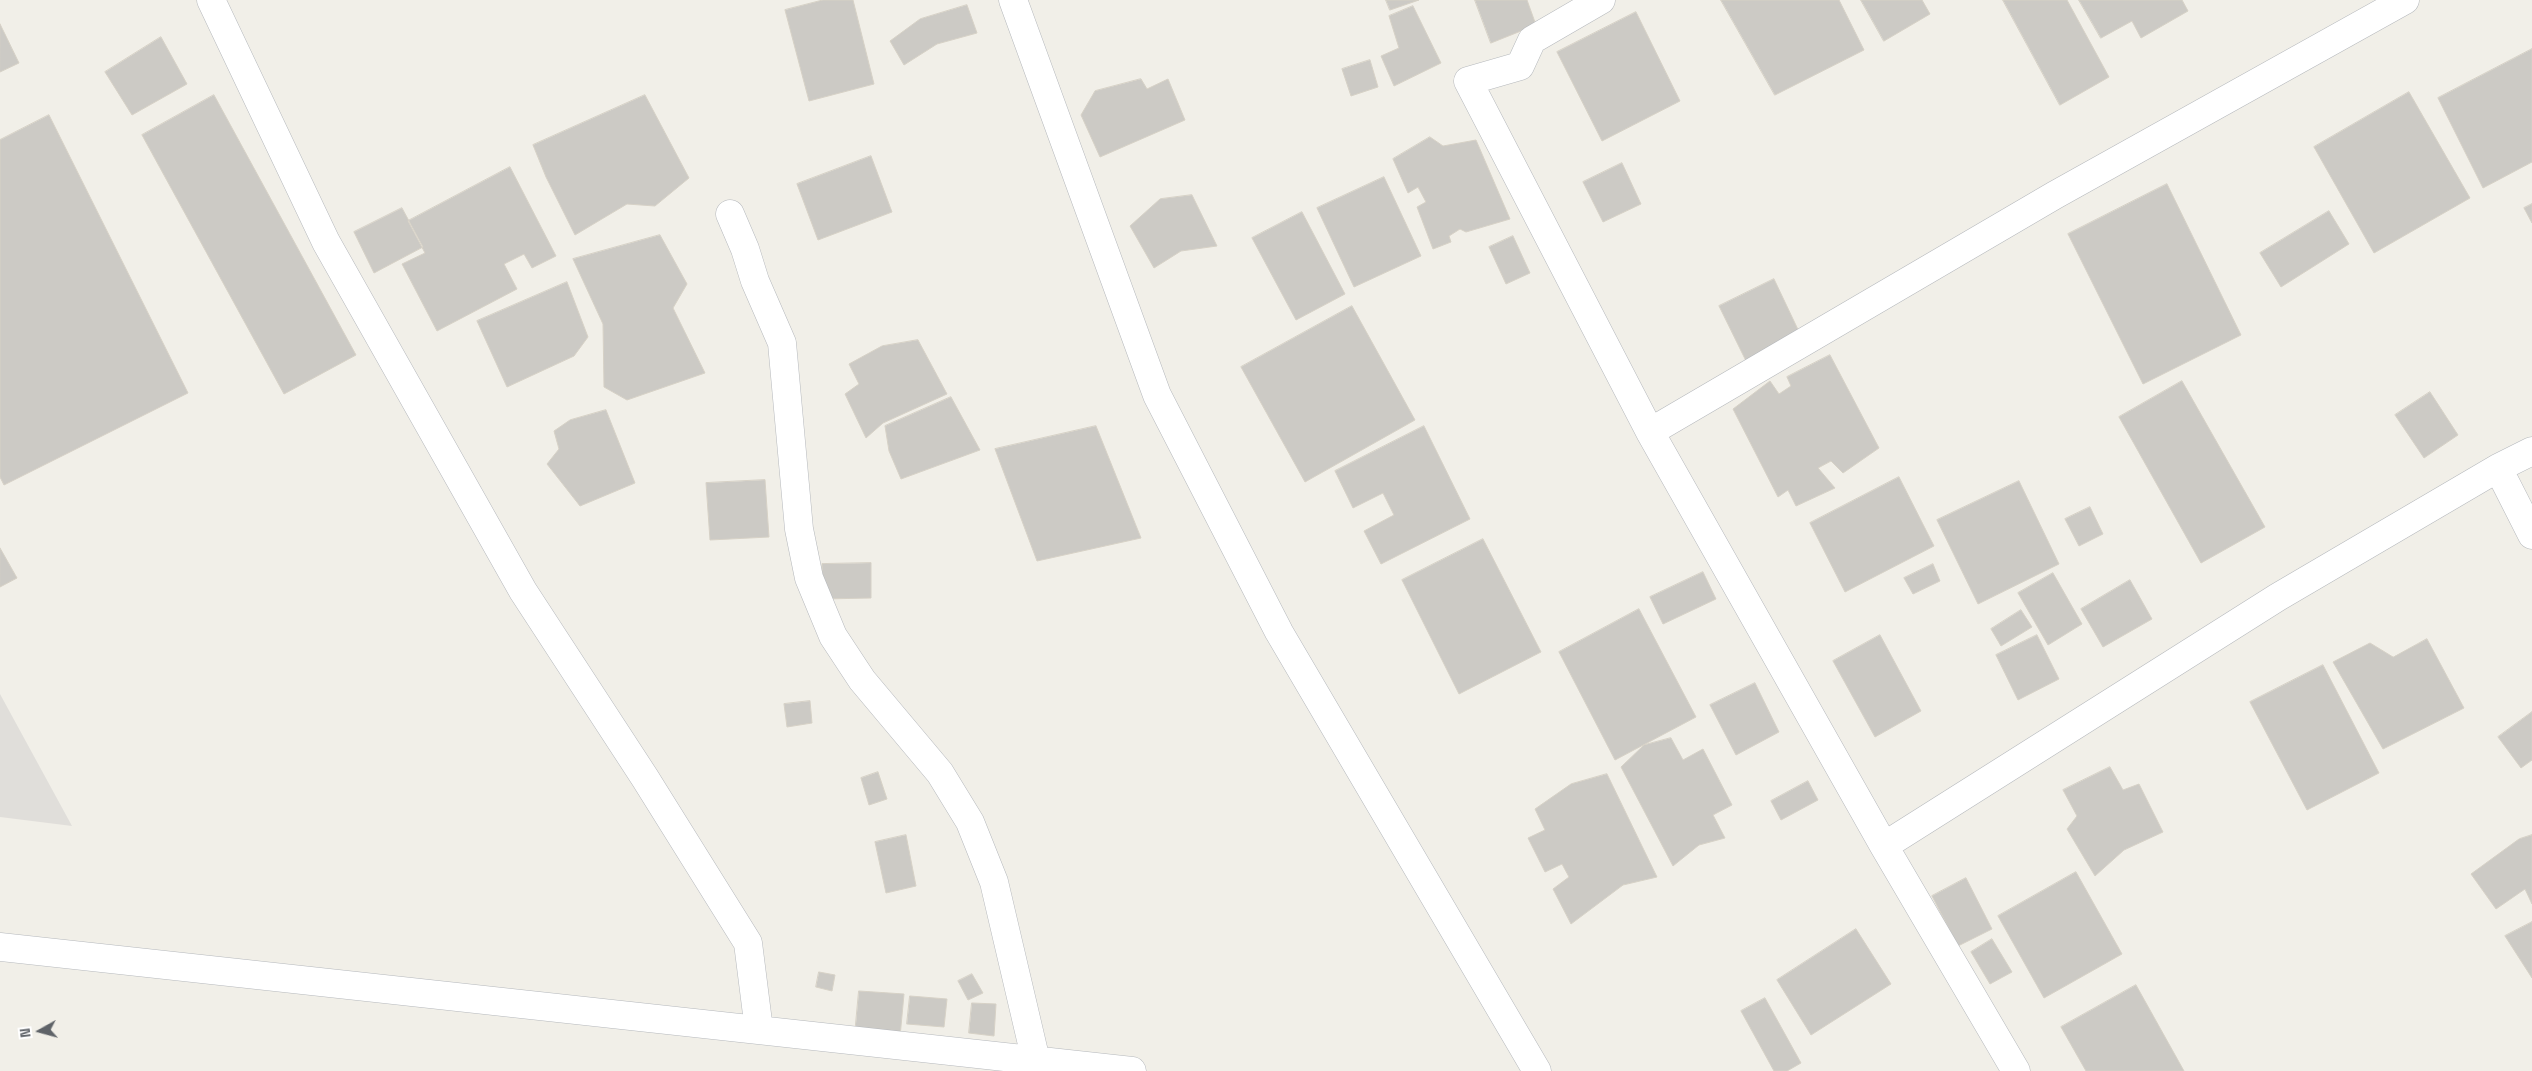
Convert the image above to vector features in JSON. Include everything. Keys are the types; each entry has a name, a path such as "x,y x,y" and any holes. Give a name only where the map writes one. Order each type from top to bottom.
{"street":[{"path":"211,0 326,242 523,591 645,778 748,943 759,1030"},
{"path":"1013,0 1157,395 1279,632 1537,1071"},
{"path":"1601,0 1532,40 1520,66 1468,81 1650,432 1884,846 2016,1071"},
{"path":"1650,432 2055,194 2405,0"},
{"path":"730,214 745,249 755,282 782,342 799,529 809,578 833,636 857,673 940,773 970,822 994,882 1036,1061"},
{"path":"1884,846 2278,597 2498,468 2532,451"},
{"path":"2498,468 2532,535"},
{"path":"0,947 1132,1071"}],"shaded area":[{"path":"0,694 72,826 0,817"}],"building":[{"path":"823,0 853,0 874,84 809,101 785,10"},
{"path":"1386,0 1419,0 1390,10"},
{"path":"1475,0 1527,0 1536,25 1491,43"},
{"path":"1721,0 1839,0 1864,50 1775,95"},
{"path":"1861,0 1922,0 1930,14 1884,41"},
{"path":"2003,0 2067,0 2109,77 2060,105"},
{"path":"2079,0 2182,0 2188,11 2141,38 2132,21 2101,38"},
{"path":"967,5 977,33 937,44 904,65 890,41 920,19"},
{"path":"1413,6 1441,63 1394,86 1381,56 1399,48 1389,16"},
{"path":"1636,12 1680,101 1602,141 1557,52"},
{"path":"0,24 19,63 0,72"},
{"path":"161,37 187,84 132,115 105,72"},
{"path":"2532,49 2532,162 2483,188 2438,98"},
{"path":"1370,60 1378,87 1351,96 1342,69"},
{"path":"1141,79 1147,89 1168,79 1185,120 1100,157 1081,115 1095,91"},
{"path":"2409,92 2470,198 2374,253 2314,147"},
{"path":"214,95 356,355 284,394 142,135"},
{"path":"645,95 689,178 655,206 627,204 575,235 546,177 533,145"},
{"path":"49,115 188,393 4,485 0,477 0,140"},
{"path":"1430,137 1443,146 1476,140 1510,219 1466,232 1460,229 1449,236 1451,242 1433,249 1417,207 1426,202 1418,187 1408,193 1393,159"},
{"path":"871,156 892,212 818,240 797,184"},
{"path":"1622,163 1641,204 1603,222 1583,182"},
{"path":"510,167 556,256 532,268 524,254 504,264 517,289 437,331 402,264 425,253 408,221"},
{"path":"1384,177 1421,256 1354,287 1317,208"},
{"path":"2167,184 2241,335 2143,384 2068,234"},
{"path":"1192,195 1217,246 1181,251 1154,268 1130,226 1160,199"},
{"path":"2532,204 2532,223 2524,208"},
{"path":"402,208 423,247 374,273 354,232"},
{"path":"2329,211 2349,244 2281,287 2260,253"},
{"path":"1302,212 1345,294 1296,320 1252,238"},
{"path":"660,235 687,284 673,308 705,373 627,400 604,387 603,324 573,259"},
{"path":"1513,236 1530,273 1506,284 1489,247"},
{"path":"1774,279 1802,338 1748,365 1719,306"},
{"path":"567,282 588,337 574,356 507,387 477,321"},
{"path":"1352,306 1415,420 1305,482 1241,367"},
{"path":"918,340 947,394 883,423 866,438 845,394 859,384 849,364 882,346"},
{"path":"1830,355 1879,448 1843,473 1831,461 1818,468 1835,488 1796,506 1788,490 1778,497 1733,409 1770,381 1779,394 1791,386 1787,377"},
{"path":"2182,381 2265,527 2201,563 2119,417"},
{"path":"2430,392 2458,435 2424,458 2395,415"},
{"path":"951,397 980,450 901,479 889,451 885,426"},
{"path":"606,410 635,483 580,506 547,464 559,449 554,431 570,420"},
{"path":"1096,426 1141,538 1037,561 995,449"},
{"path":"1424,426 1470,519 1381,564 1364,531 1394,515 1383,493 1353,508 1335,471"},
{"path":"1899,477 1934,546 1845,592 1810,523"},
{"path":"765,480 769,537 710,540 706,483"},
{"path":"2019,481 2059,564 1978,604 1937,520"},
{"path":"2090,507 2103,534 2079,546 2065,519"},
{"path":"1483,539 1541,652 1459,694 1402,580"},
{"path":"0,548 17,578 0,587"},
{"path":"871,563 871,598 823,599 822,564"},
{"path":"1933,564 1940,581 1913,594 1904,578"},
{"path":"1703,572 1716,599 1663,624 1650,597"},
{"path":"2053,573 2082,624 2048,645 2018,593"},
{"path":"2130,580 2152,619 2103,647 2081,609"},
{"path":"1639,609 1696,717 1615,760 1559,652"},
{"path":"2021,610 2032,627 2001,646 1991,629"},
{"path":"1880,635 1921,711 1875,737 1833,661"},
{"path":"2037,635 2059,679 2018,700 1996,655"},
{"path":"2427,639 2464,708 2383,749 2333,662 2370,643 2393,657"},
{"path":"2323,665 2379,773 2307,810 2250,702"},
{"path":"1755,683 1779,732 1736,755 1710,705"},
{"path":"810,701 812,723 787,727 784,704"},
{"path":"2532,712 2532,760 2521,768 2498,737"},
{"path":"1671,738 1683,760 1703,749 1732,805 1713,815 1725,838 1699,845 1673,866 1621,767 1644,745"},
{"path":"2110,767 2123,790 2139,784 2163,832 2124,850 2095,876 2067,829 2077,816 2063,790"},
{"path":"878,772 887,799 869,805 861,778"},
{"path":"1607,774 1657,877 1623,885 1571,924 1553,889 1569,877 1562,864 1545,872 1528,838 1545,830 1535,809 1571,784"},
{"path":"1808,781 1818,800 1781,820 1771,801"},
{"path":"906,835 916,886 886,893 875,842"},
{"path":"2532,835 2532,904 2525,889 2496,909 2471,874 2519,839"},
{"path":"2076,872 2122,954 2044,998 1998,916"},
{"path":"1966,878 1992,929 1958,946 1932,896"},
{"path":"2532,922 2532,978 2505,936"},
{"path":"1856,929 1891,984 1811,1035 1777,980"},
{"path":"1992,939 2012,972 1990,984 1971,952"},
{"path":"819,972 835,975 832,991 816,987"},
{"path":"972,974 983,993 968,1000 958,981"},
{"path":"2136,985 2184,1071 2086,1071 2061,1027"},
{"path":"859,991 904,994 900,1037 855,1034"},
{"path":"910,996 947,999 944,1027 907,1024"},
{"path":"1765,998 1801,1063 1787,1071 1774,1071 1741,1011"},
{"path":"972,1003 996,1004 994,1036 969,1033"}]}
